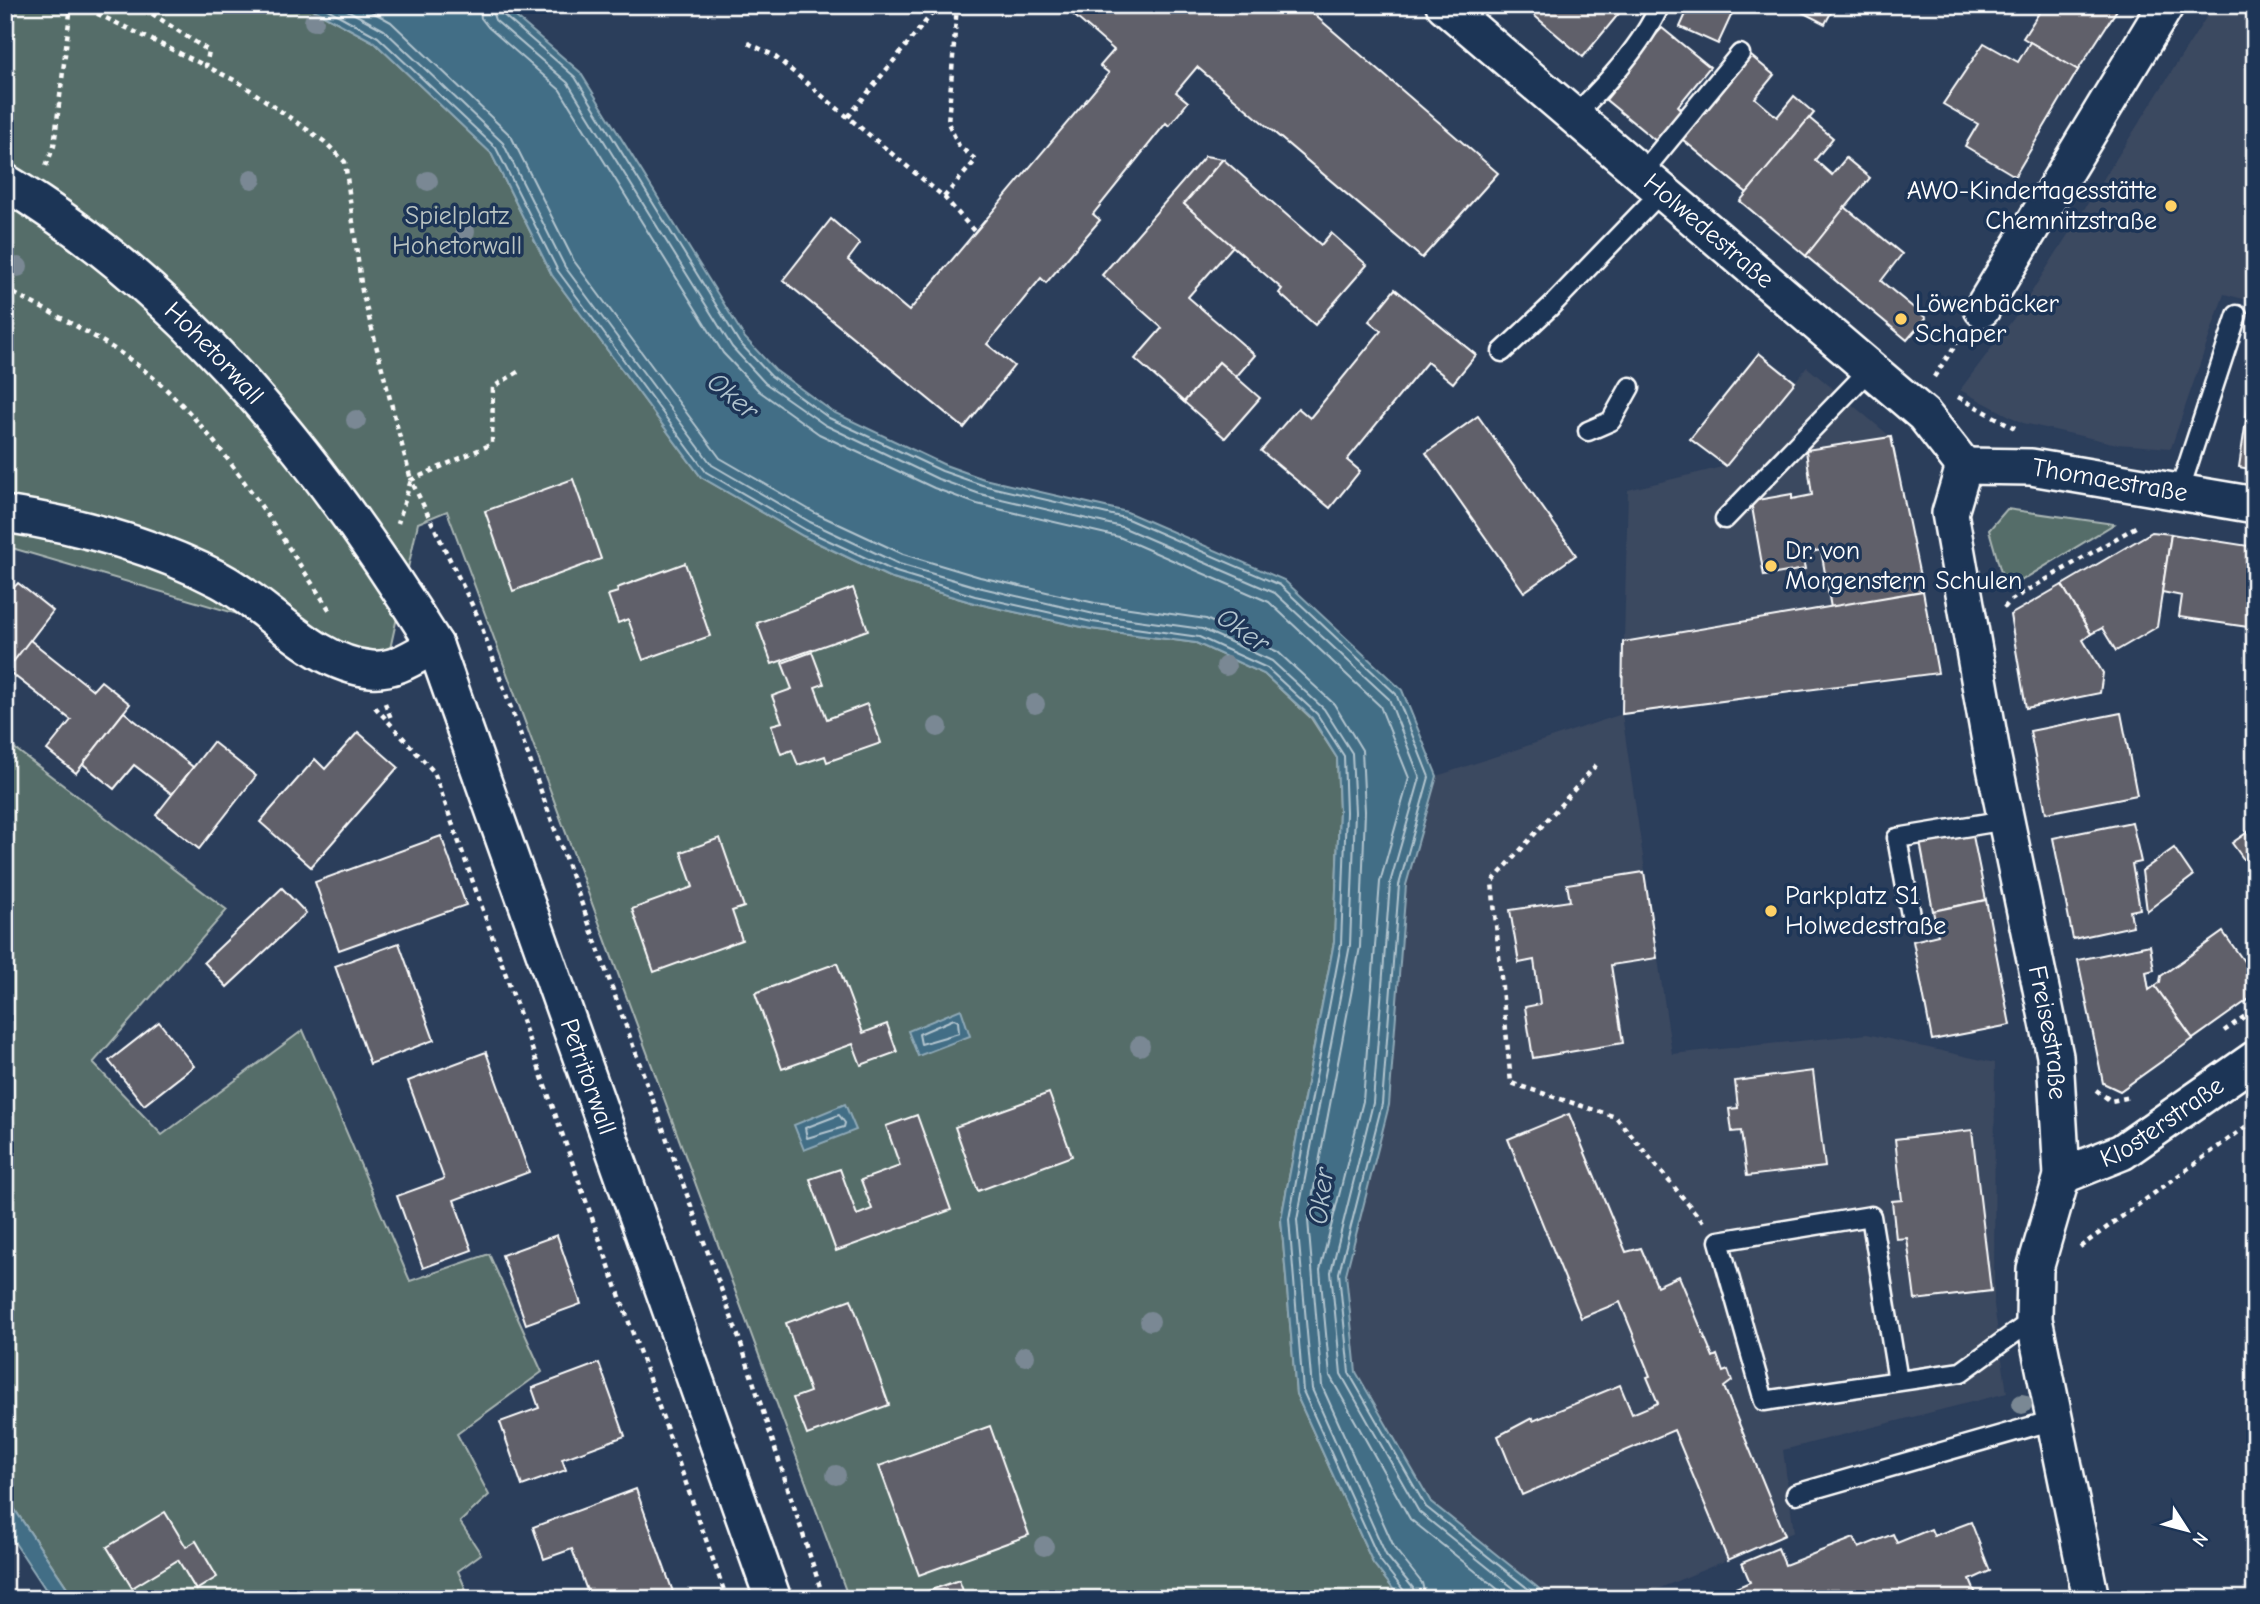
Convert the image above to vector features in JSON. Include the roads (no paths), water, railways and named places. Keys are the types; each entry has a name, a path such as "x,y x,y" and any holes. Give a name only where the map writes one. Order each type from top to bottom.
{"street":[{"name":"Holwedestraße","path":"1444,5 1924,415 1964,466"},
{"path":"1982,309 2166,5"},
{"name":"Hohetorwall","path":"16,188 119,264 203,339 320,475 385,564"},
{"name":"Thomaestraße","path":"1964,466 2031,467 2255,505"},
{"name":"Freisestraße","path":"1964,466 1950,513 2006,820 2055,1056 2062,1176 2035,1269 2034,1319 2091,1599"},
{"path":"5,514 73,528 153,551 220,580 368,683 435,645"},
{"name":"Petritorwall","path":"385,564 435,645 774,1599"},
{"name":"Klosterstraße","path":"2062,1176 2122,1152 2255,1059"}],"lane":[{"path":"1574,116 1595,96 1653,20 1660,5"},
{"path":"1503,352 1551,306 1652,182 1740,54"},
{"path":"2179,492 2237,315"},
{"path":"1725,519 1870,369"},
{"path":"1588,431 1611,421 1630,387"},
{"path":"1912,921 1897,838 2006,820"},
{"path":"1898,1381 1871,1216 1719,1241 1765,1402 1961,1372 2034,1319"},
{"path":"1796,1494 2054,1420"}],"water":[{"name":"Oker","path":"305,5 502,5 580,72 745,338 775,370 833,412 945,465 984,479 1127,512 1284,580 1402,690 1437,776 1406,885 1389,1105 1346,1274 1356,1372 1431,1502 1552,1599 1401,1599 1373,1563 1296,1394 1281,1219 1334,942 1339,811 1337,758 1312,718 1264,674 1196,643 1091,629 974,603 893,579 803,536 701,477 552,275 491,153 374,42"},
{"path":"961,1009 970,1036 918,1056 908,1031"},
{"path":"845,1104 856,1130 804,1150 794,1125"},
{"path":"5,1495 75,1599 52,1599 5,1528"}],"place":[{"name":"AWO-Kindertagesstätte Chemnitzstraße","path":"2171,206"},
{"name":"Löwenbäcker Schaper","path":"1901,319"},
{"name":"Dr. von Morgenstern Schulen","path":"1771,566"},
{"name":"Parkplatz S1 Holwedestraße","path":"1771,911"}],"park label":[{"name":"Spielplatz Hohetorwall","path":"457,231"}]}
